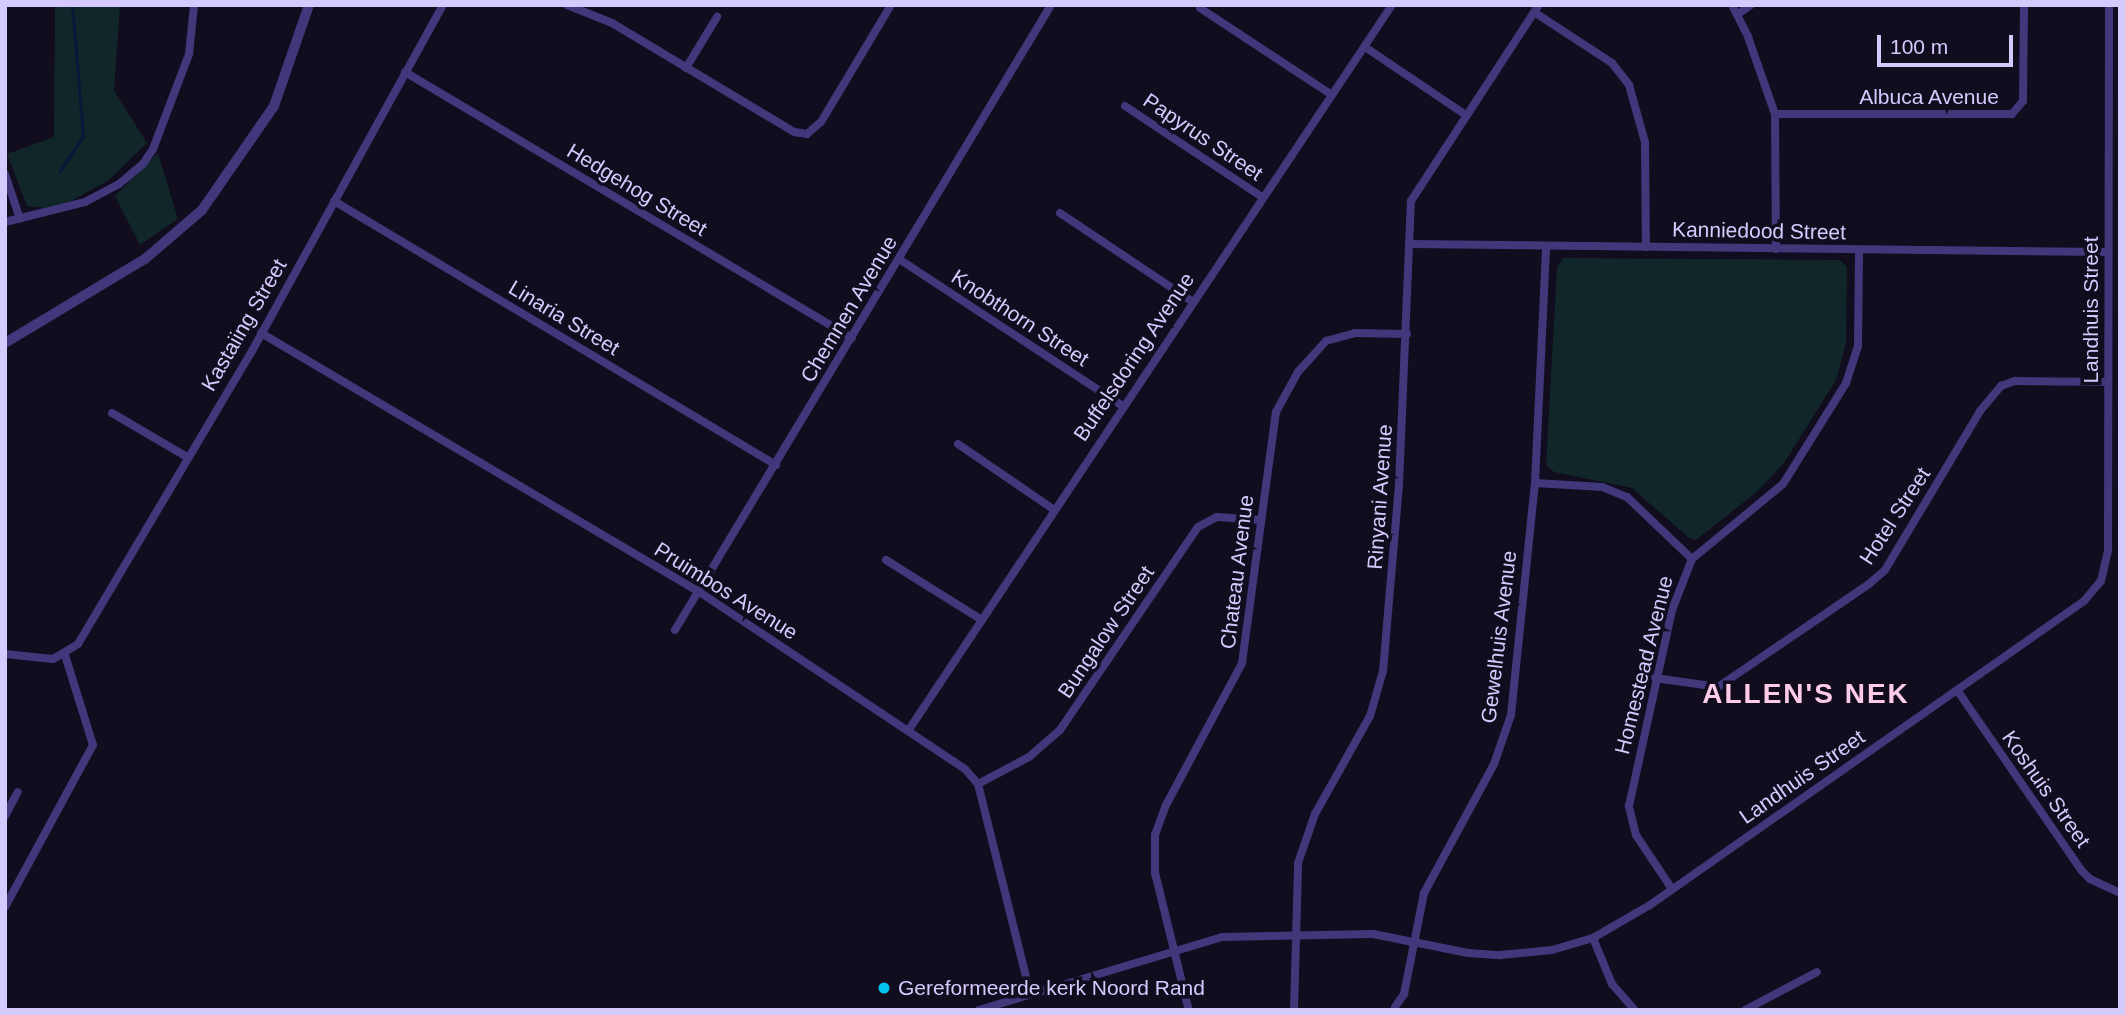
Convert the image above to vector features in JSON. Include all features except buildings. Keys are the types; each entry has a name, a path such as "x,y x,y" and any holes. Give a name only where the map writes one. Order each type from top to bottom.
{"street":[{"path":"5,222 85,202 119,184 143,164 153,149 189,54 194,5"},
{"path":"5,343 145,259 202,210 274,106 309,5"},
{"name":"Kastaiing Street","path":"65,655 78,644 261,333 443,5"},
{"path":"567,5 612,23 794,132 812,132 891,5"},
{"name":"Chemnen Avenue","path":"675,630 701,593 1051,5"},
{"name":"Buffelsdoring Avenue","path":"908,731 1121,405 1392,5"},
{"path":"1732,5 1738,14 1775,114 1776,249"},
{"path":"1738,14 1751,5"},
{"name":"Albuca Avenue","path":"1775,114 2012,114 2023,101 2024,5"},
{"name":"Landhuis Street","path":"979,1010 1030,992 1222,937 1296,933 1373,934 1468,953 1519,954 1592,938 1672,889 2084,601 2101,581 2108,550 2109,5"},
{"path":"1200,8 1332,95"},
{"path":"1536,9 1612,63 1629,85 1645,142 1646,247"},
{"name":"Rinyani Avenue","path":"1294,1010 1295,883 1305,840 1370,716 1383,671 1407,334 1411,201 1536,9"},
{"path":"686,68 717,17"},
{"path":"1364,47 1466,115"},
{"name":"Hedgehog Street","path":"405,72 852,338"},
{"name":"Papyrus Street","path":"1125,106 1262,197"},
{"path":"5,174 20,219"},
{"name":"Linaria Street","path":"334,201 776,465"},
{"path":"1060,213 1193,302"},
{"name":"Kanniedood Street","path":"1409,244 2108,252"},
{"name":"Gewelhuis Avenue","path":"1395,1007 1404,994 1412,940 1424,893 1494,764 1511,715 1535,483 1546,246"},
{"name":"Homestead Avenue","path":"1672,889 1636,835 1629,806 1676,597 1692,559 1783,484 1843,388 1858,346 1859,250"},
{"name":"Knobthorn Street","path":"899,259 1121,405"},
{"name":"Pruimbos Avenue","path":"261,333 701,593 965,769 978,784"},
{"name":"Chateau Avenue","path":"1188,1007 1177,948 1155,873 1155,835 1166,805 1242,663 1273,423 1307,360 1326,341 1344,334 1407,334"},
{"name":"Hotel Street","path":"1656,678 1718,687 1869,584 1885,570 1980,411 2001,386 2015,382 2108,382"},
{"path":"112,413 187,457"},
{"path":"958,444 1053,509"},
{"path":"1535,483 1602,487 1627,497 1692,559"},
{"name":"Bungalow Street","path":"978,784 1029,757 1060,730 1198,527 1217,517 1261,520"},
{"path":"886,560 980,619"},
{"path":"5,653 46,659 65,655 93,745 5,907"},
{"name":"Koshuis Street","path":"1957,691 2081,870 2090,880 2120,893"},
{"path":"978,784 1030,992"},
{"path":"5,816 18,792"},
{"path":"1592,938 1612,984 1635,1010"},
{"path":"1745,1010 1817,972"}],"green space":[{"path":"55,5 120,5 114,91 147,143 109,180 71,201 45,208 27,206 7,154 54,137"},
{"path":"158,153 178,219 140,245 115,196"},
{"path":"1563,258 1840,260 1847,267 1846,343 1836,380 1784,463 1758,491 1696,540 1689,538 1632,488 1554,472 1546,465 1557,267"}],"waterway":[{"path":"60,171 83,136 72,5"}],"place":[{"name":"Gereformeerde kerk Noord Rand","path":"884,988"}],"district":[{"name":"ALLEN'S NEK","path":"1806,694"}]}
